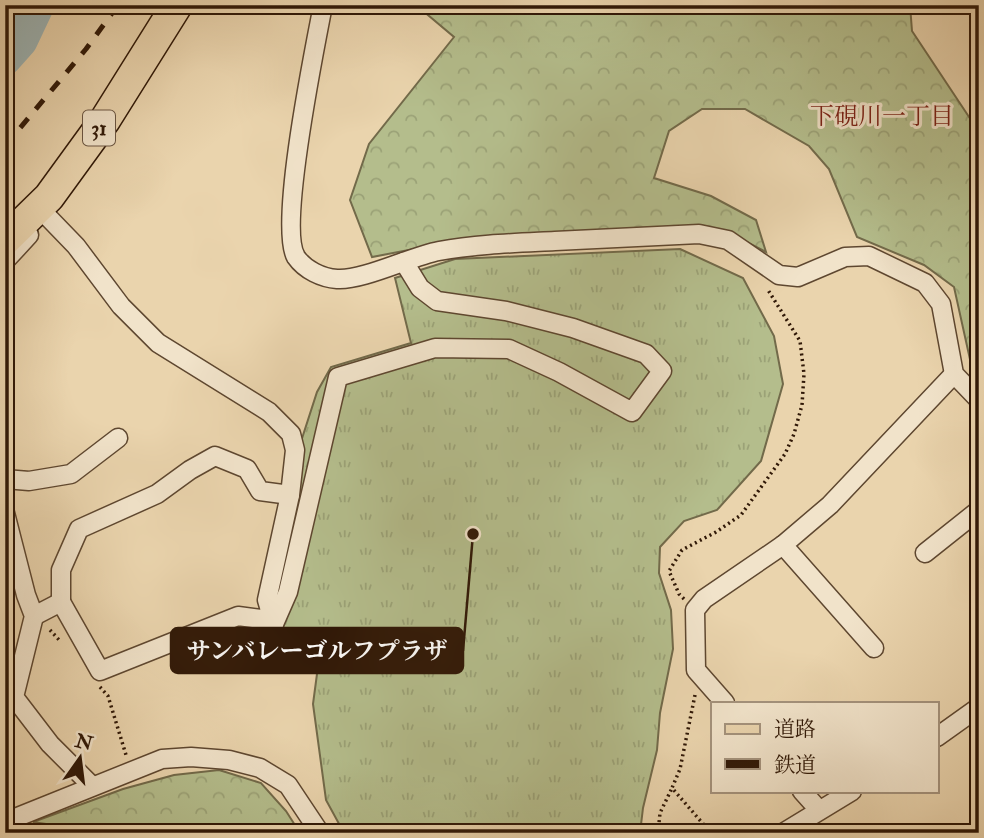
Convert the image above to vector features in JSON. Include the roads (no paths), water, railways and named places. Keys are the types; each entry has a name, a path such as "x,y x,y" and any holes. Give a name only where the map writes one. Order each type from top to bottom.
{"main road":[{"name":"31","path":"5,240 49,197 97,131 177,5"}],"street":[{"path":"323,5 294,182 290,229 296,256 312,273 338,279 436,251 481,245 699,234 728,240 779,275 798,277 845,257 869,256 925,283 940,304 954,374 979,400"},
{"path":"5,261 75,183"},
{"path":"47,216 76,246 121,306 158,343 269,412 291,434 295,450 290,495 267,600 274,624"},
{"path":"274,624 288,592 338,377 435,348 509,349 559,372 632,412 662,372 646,354 573,328 506,311 437,301 421,288 404,262"},
{"path":"724,702 696,670 695,610 704,599 783,545 830,505 954,374"},
{"path":"5,479 29,481 71,474 118,438"},
{"path":"274,624 238,616 100,671 61,602 61,570 79,529 157,494 215,456 247,469 260,491 290,495"},
{"path":"925,553 979,510"},
{"path":"5,513 34,616 9,697 92,786"},
{"path":"783,545 874,648"},
{"path":"34,616 61,602"},
{"path":"939,736 979,708"},
{"path":"5,819 10,820 162,759 191,757 229,760 260,768 288,785 320,833"},
{"path":"803,792 820,810"},
{"path":"783,833 850,792"}],"waterway":[{"path":"5,59 21,41 38,5"}],"railway":[{"path":"5,146 86,49 118,5"}],"place":[{"name":"サンバレーゴルフプラザ","path":"473,534"}],"district":[{"name":"下硯川一丁目","path":"882,116"}]}
